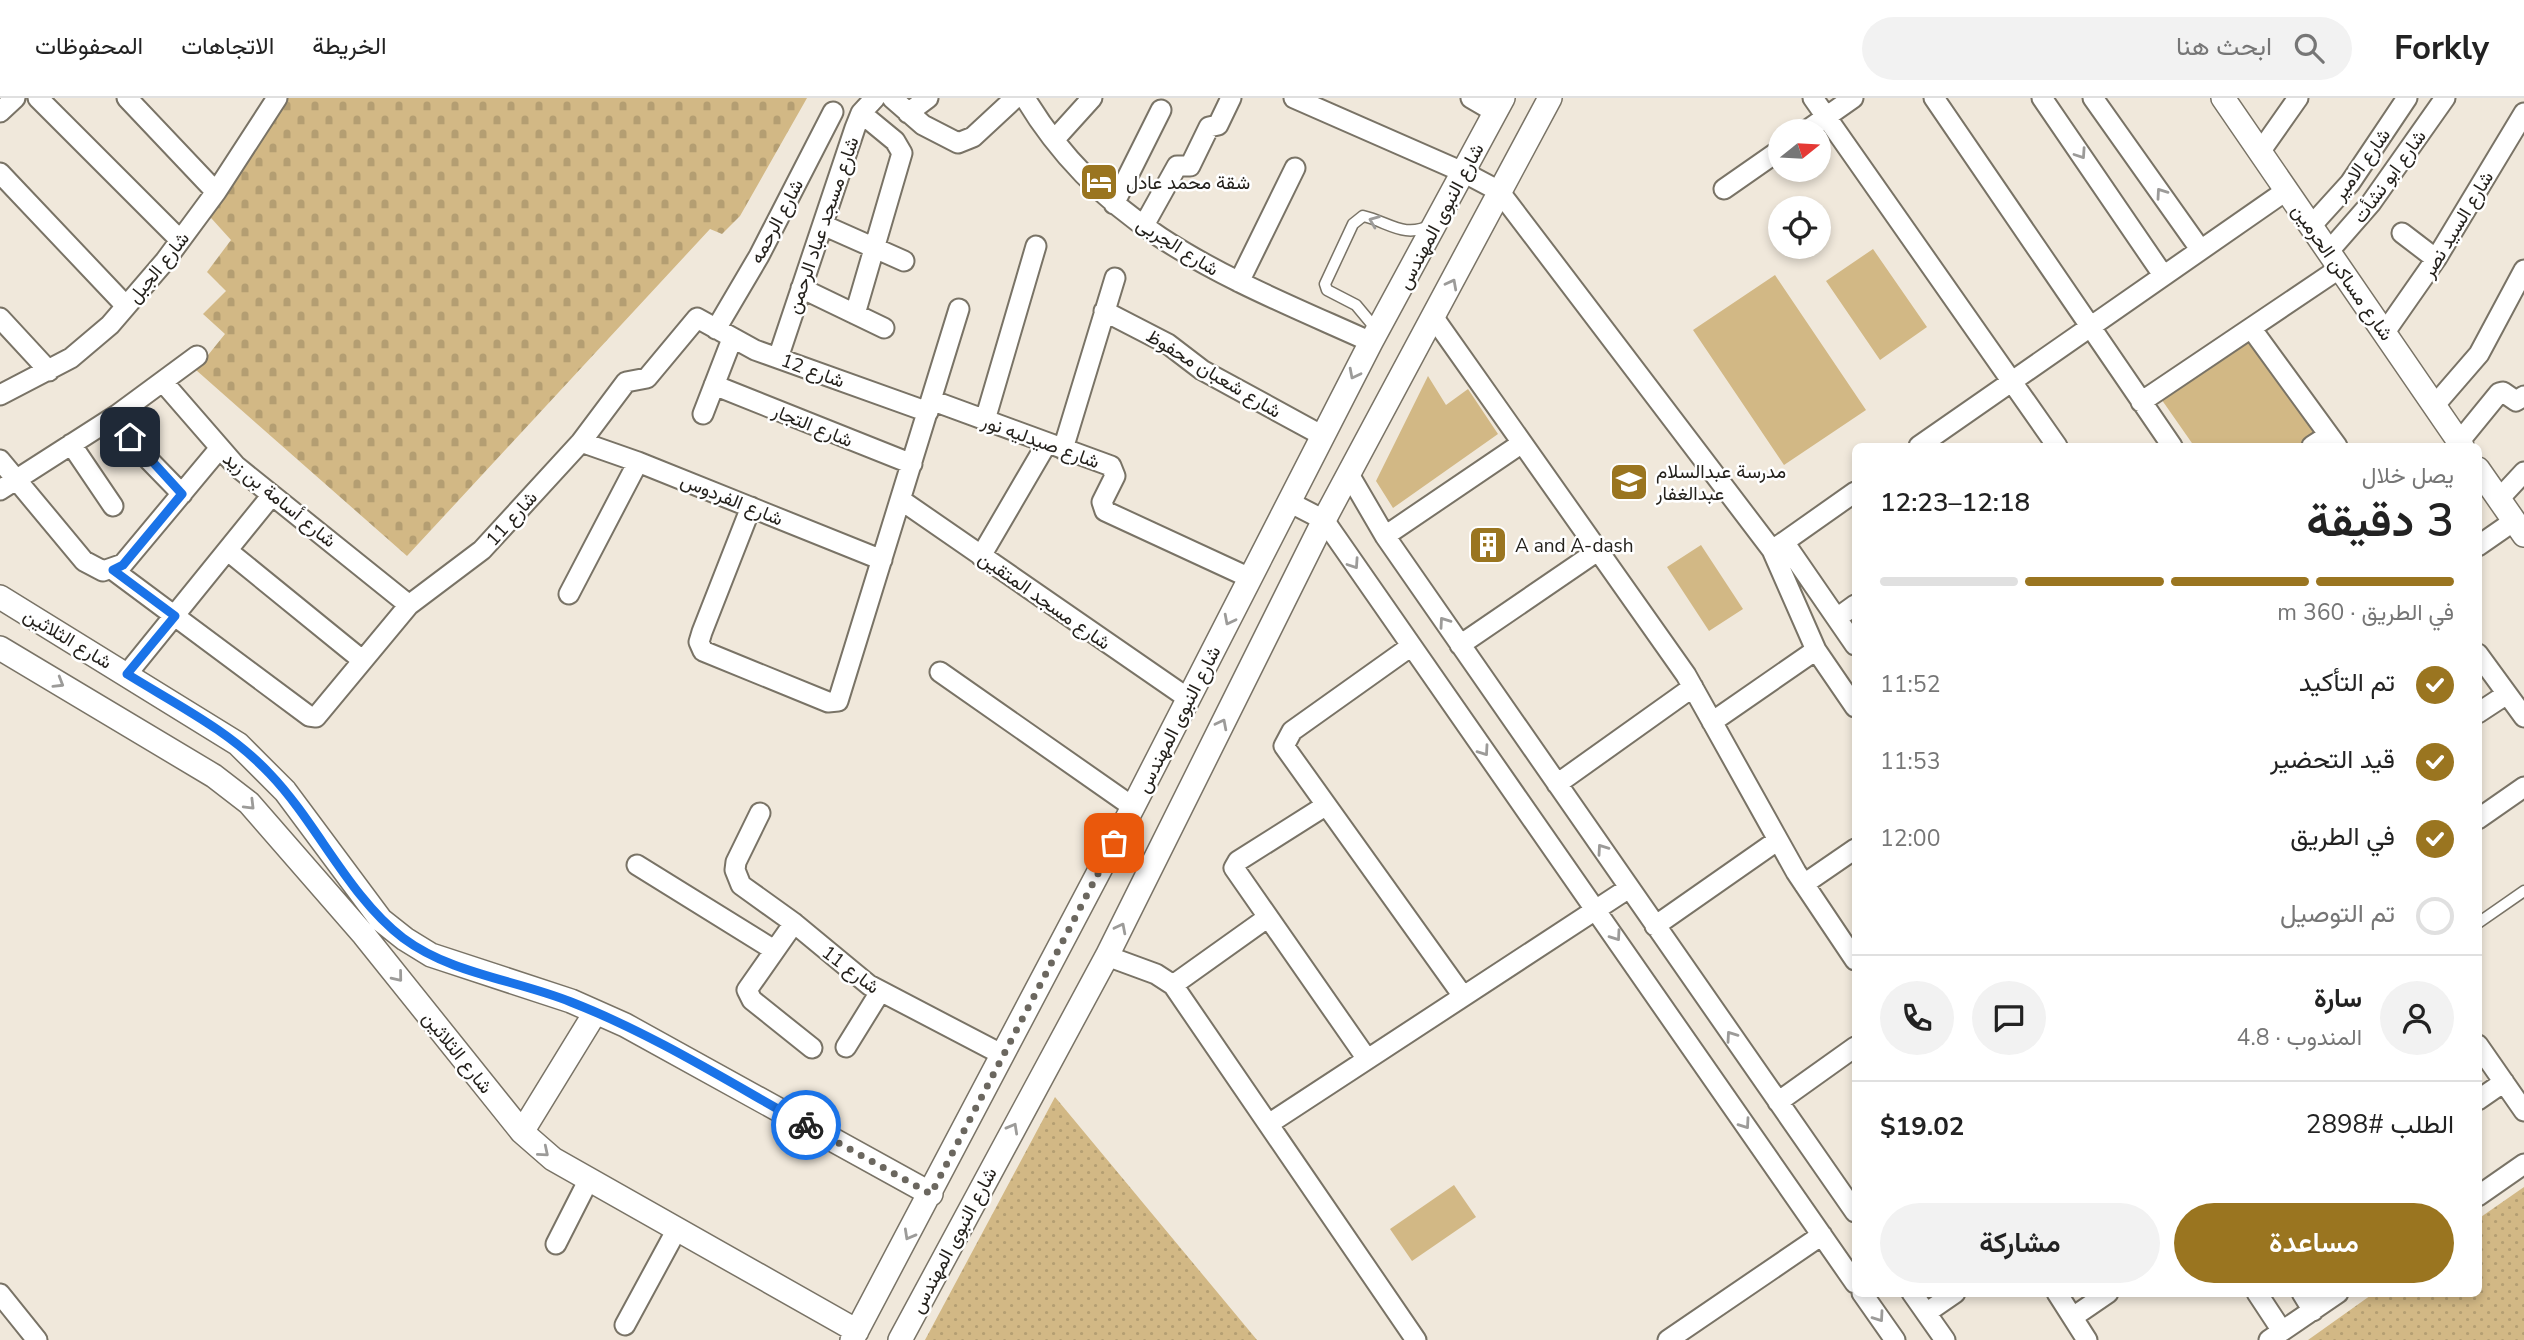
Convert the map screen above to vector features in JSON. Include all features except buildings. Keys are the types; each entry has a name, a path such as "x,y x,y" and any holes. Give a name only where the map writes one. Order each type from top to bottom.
{"street":[{"path":"0,112 15,98"},
{"path":"38,98 180,240"},
{"path":"127,98 216,192"},
{"name":"شارع الجبل","path":"0,395 49,371 91,343 127,306 216,192 277,98"},
{"name":"شارع مسجد عباد الرحمن","path":"778,358 861,113 875,98"},
{"path":"892,98 923,125 958,144 973,138 1027,100"},
{"path":"908,113 928,98"},
{"path":"1054,139 1092,98"},
{"path":"1143,227 1177,166 1190,166 1209,127 1218,125 1231,98"},
{"path":"1294,98 1465,173 1499,191 1852,640"},
{"path":"1471,98 1499,105"},
{"name":"شارع النبوى المهندس","path":"900,1340 1107,956 1324,520 1350,476 1550,98"},
{"path":"1813,98 2055,443"},
{"path":"1823,119 1853,98"},
{"path":"1934,98 2170,443"},
{"path":"2042,98 2163,275"},
{"path":"2093,98 2200,249"},
{"name":"شارع مساكن الحرمين","path":"2222,98 2459,443"},
{"path":"2260,152 2298,98"},
{"name":"شارع الامير","path":"2311,226 2350,183 2407,98"},
{"name":"شارع ابو نشأت","path":"2141,402 2251,328 2335,259 2445,98"},
{"name":"شارع الجربى","path":"1027,100 1054,139 1114,204 1143,227 1184,254 1239,282 1374,337"},
{"name":"شارع النبوى المهندس","path":"855,1336 1133,807 1374,337 1465,173 1499,105"},
{"path":"1114,204 1161,110"},
{"name":"شارع الرحمه","path":"712,327 759,257 832,112"},
{"path":"855,314 901,153 895,141 861,113"},
{"name":"شارع السيد نصر","path":"2385,332 2436,259 2524,113"},
{"path":"1724,189 1768,158"},
{"path":"1239,282 1295,168"},
{"path":"0,173 127,306"},
{"path":"1923,443 2287,190"},
{"path":"823,225 904,261"},
{"path":"2402,233 2436,259"},
{"path":"985,420 1036,246"},
{"path":"2434,406 2479,354 2524,270"},
{"path":"981,556 1055,446 1115,278"},
{"path":"801,288 884,328"},
{"path":"751,507 702,632 699,642 703,651 828,702 838,701 959,309"},
{"name":"شارع شعبان محفوظ","path":"1104,311 1168,344 1202,370 1323,436"},
{"path":"0,318 49,371"},
{"path":"1434,318 1693,687 1804,884 1852,956"},
{"path":"703,414 714,385 712,327"},
{"name":"شارع 12","path":"712,327 778,358 930,406"},
{"name":"شارع 11","path":"175,616 309,716 320,715 409,605 482,550 581,442 626,382 647,378 712,327"},
{"path":"2251,328 2333,440"},
{"path":"8,485 117,415 197,355"},
{"name":"شارع أسامة بن زيد","path":"163,382 219,449 409,605"},
{"name":"شارع التجار","path":"714,385 912,464"},
{"path":"2461,443 2498,393 2503,392 2516,401 2524,396"},
{"name":"شارع صيدليه نور","path":"930,406 985,420 1114,468 1115,476 1102,502 1105,511 1250,579"},
{"path":"117,415 146,457 182,494"},
{"name":"شارع الفردوس","path":"581,442 638,461 882,560"},
{"path":"1385,536 1522,443"},
{"path":"71,444 113,506"},
{"path":"113,570 130,556 219,449"},
{"path":"0,460 8,485 84,561 93,568 113,570 175,616"},
{"path":"569,594 638,461"},
{"path":"2499,499 2524,471"},
{"path":"2482,475 2519,528 2482,545"},
{"path":"1350,476 1385,536 1852,1208"},
{"path":"1778,546 1852,494"},
{"path":"127,674 272,495"},
{"name":"شارع مسجد المتقين","path":"901,500 1189,699"},
{"path":"1289,502 1324,520 1852,1279"},
{"path":"1778,546 1816,650 1852,703"},
{"path":"1461,645 1598,550"},
{"path":"228,551 362,660"},
{"name":"شارع الثلاثين","path":"0,597 220,731 254,758 285,790 381,920 405,939 431,955 625,1025 935,1186 975,1197"},
{"path":"1837,618 1852,607"},
{"path":"1410,647 1286,737 1284,746 1287,755 1463,996"},
{"name":"شارع الثلاثين","path":"0,648 233,789 264,820 364,936 522,1132 553,1159 855,1336"},
{"path":"1712,722 1816,650"},
{"path":"2482,660 2524,717"},
{"path":"940,673 1133,807"},
{"path":"1557,784 1693,687"},
{"path":"2482,710 2507,694"},
{"path":"2482,816 2524,787"},
{"path":"1325,806 1235,865 1235,873 1367,1059"},
{"name":"شارع 11","path":"760,813 736,862 737,878 747,890 794,923 880,992 1003,1055"},
{"path":"1655,926 1778,840"},
{"path":"1804,884 1852,851"},
{"path":"637,865 774,950"},
{"path":"1270,1123 1629,888"},
{"path":"1173,985 1267,918"},
{"path":"364,936 381,920"},
{"path":"794,923 749,984 748,996 812,1048"},
{"path":"1107,956 1156,974 1173,985 1416,1340"},
{"path":"846,1047 880,992"},
{"path":"522,1132 595,1013"},
{"path":"1777,1102 1852,1049"},
{"path":"2482,1051 2524,1111"},
{"path":"2482,1097 2504,1083"},
{"path":"2482,1193 2524,1164"},
{"path":"556,1244 588,1181"},
{"path":"625,1325 676,1231"},
{"path":"1668,1340 1822,1235"},
{"path":"0,1294 37,1340"},
{"path":"1866,1297 1895,1340"},
{"path":"1915,1297 1945,1340"},
{"path":"1926,1313 1949,1297"},
{"path":"2060,1297 2087,1340"},
{"path":"2073,1317 2102,1297"},
{"path":"2259,1297 2275,1335 2332,1297"},
{"path":"2304,1297 2313,1311"}],"lane":[{"path":"1374,337 1364,313 1327,290 1325,284 1353,224 1363,216 1398,231 1412,231 1438,222"},
{"path":"2482,920 2524,891"}],"green space":[{"path":"278,98 807,98 740,216 722,234 710,229 407,556 196,370 225,334 203,314 226,291 207,272 231,240 202,208"},
{"path":"1873,249 1927,327 1880,360 1826,281"},
{"path":"1775,275 1866,410 1784,465 1693,330"},
{"path":"2248,329 2319,432 2303,443 2192,443 2157,393"},
{"path":"1428,376 1446,405 1468,389 1498,434 1393,508 1376,481"},
{"path":"1701,545 1743,609 1709,631 1667,567"},
{"path":"1055,1097 1257,1340 925,1340"},
{"path":"1454,1185 1476,1217 1412,1261 1390,1229"},
{"path":"2524,1187 2524,1340 2308,1340 2368,1297 2482,1297 2482,1216"}],"way so far":[{"path":"806,1125 931,1194 1114,843"}],"place":[{"name":"شقة محمد عادل","path":"1099,182"},
{"name":"مدرسة عبدالسلام عبدالغفار","path":"1629,482"},
{"name":"A and A-dash","path":"1488,545"}],"route":[{"path":"130,437 182,494 123,565 113,570 175,616 127,674 220,731 254,758 285,790 381,920 405,939 431,955 570,1002 625,1025 806,1125"}]}
